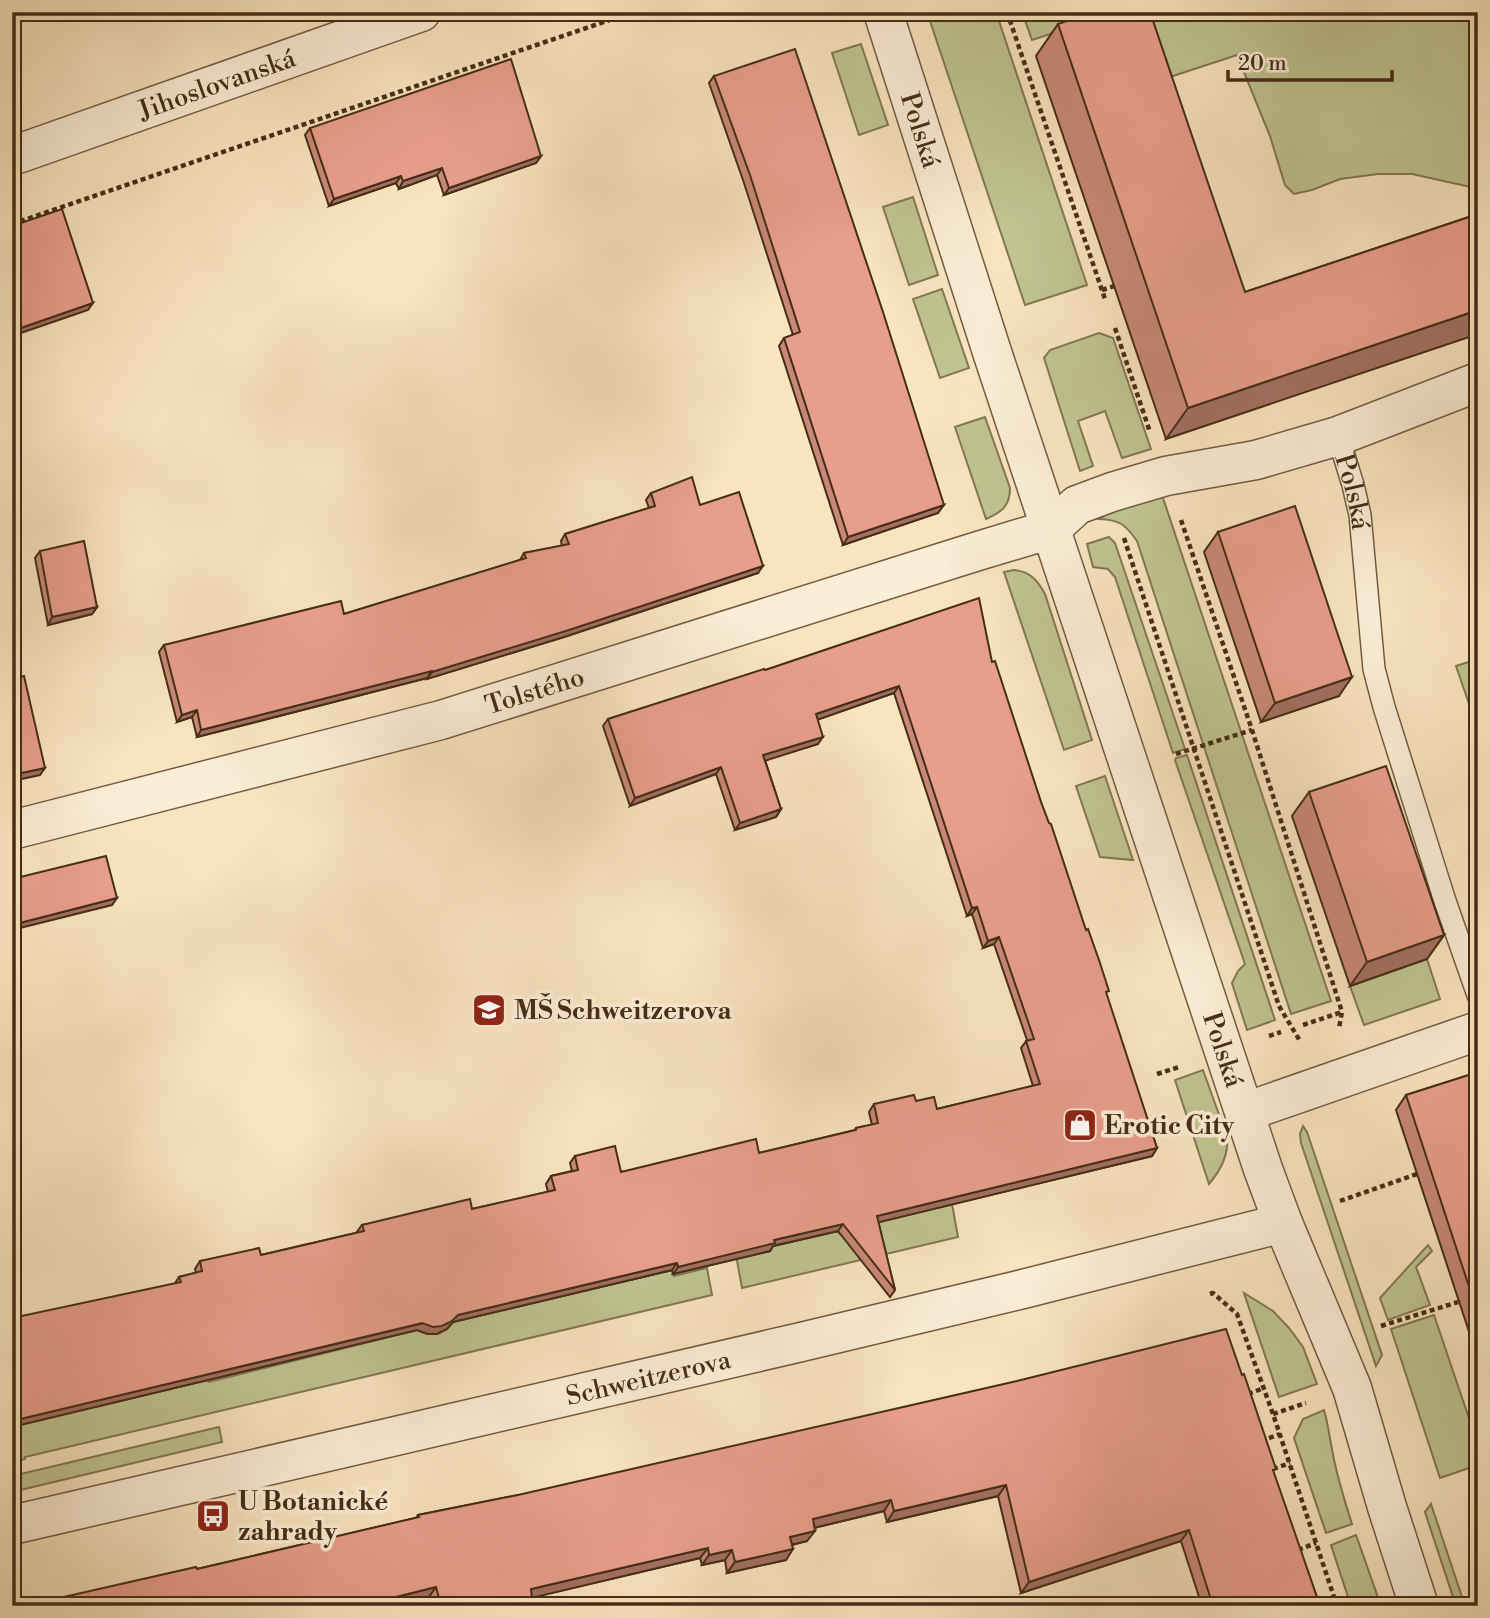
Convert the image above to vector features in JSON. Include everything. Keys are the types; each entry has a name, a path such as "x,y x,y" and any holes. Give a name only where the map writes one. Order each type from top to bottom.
{"street":[{"name":"Jihoslovanská","path":"12,156 421,12"},
{"name":"Polská","path":"883,12 993,355 1245,1112 1283,1223 1352,1388 1419,1606"},
{"name":"Polská","path":"1051,529 1077,505 1112,492 1166,476 1256,460 1338,436 1478,382"},
{"name":"Tolstého","path":"12,830 441,720 1051,529"},
{"path":"1245,1112 1478,1031"},
{"name":"Schweitzerova","path":"12,1525 810,1340 1283,1223"}],"lane":[{"name":"Polská","path":"1338,436 1360,515 1374,669 1445,901 1478,995"}],"path":[{"path":"12,224 633,12"},
{"path":"1007,12 1105,299"},
{"path":"1102,290 1126,282"},
{"path":"1115,328 1154,441"},
{"path":"1181,519 1342,1012 1303,1025"},
{"path":"1124,537 1279,1006 1305,1049"},
{"path":"1174,755 1252,730"},
{"path":"1340,1200 1417,1174"},
{"path":"1199,1297 1213,1293 1237,1314 1337,1606"},
{"path":"1381,1326 1458,1302"},
{"path":"1240,1396 1264,1388"},
{"path":"1273,1414 1310,1401"},
{"path":"1254,1443 1280,1434"},
{"path":"1266,1472 1290,1463"},
{"path":"1291,1552 1316,1543"}],"green space":[{"path":"927,12 996,12 1087,285 1025,305"},
{"path":"1022,12 1118,12 1032,40"},
{"path":"1135,12 1463,12 1478,26 1478,186 1475,188 1412,174 1378,174 1340,179 1294,194 1285,185 1270,136 1237,55 1164,79"},
{"path":"861,44 888,125 859,135 832,53"},
{"path":"913,197 938,275 909,285 883,207"},
{"path":"942,289 969,368 940,378 913,299"},
{"path":"1099,333 1113,338 1151,449 1122,458 1105,411 1078,421 1093,466 1080,471 1044,358 1050,350"},
{"path":"985,417 1010,488 1004,508 986,519 955,427"},
{"path":"1162,495 1331,1001 1291,1014 1137,541 1121,524 1099,519 1108,513"},
{"path":"1109,537 1115,543 1185,749 1173,753 1115,577 1108,569 1093,567 1087,544"},
{"path":"1004,572 1025,572 1033,578 1045,594 1092,740 1064,750"},
{"path":"1478,659 1478,730 1456,666"},
{"path":"1187,755 1275,1020 1247,1030 1232,983 1245,964 1175,760"},
{"path":"1105,776 1133,860 1100,857 1076,786"},
{"path":"1427,959 1440,999 1364,1025 1350,986"},
{"path":"1203,1070 1227,1137 1223,1162 1209,1184 1175,1080"},
{"path":"1303,1126 1382,1355 1376,1366 1301,1143"},
{"path":"952,1204 958,1237 742,1288 736,1255 743,1257 769,1251 769,1247 836,1231 840,1234 867,1224"},
{"path":"1428,1245 1432,1251 1416,1267 1430,1305 1388,1320 1380,1298"},
{"path":"707,1268 712,1295 12,1462 12,1427 207,1380 209,1382 417,1330 432,1333 453,1322 672,1270 674,1276"},
{"path":"1244,1293 1273,1311 1289,1328 1303,1347 1317,1384 1279,1397"},
{"path":"1434,1315 1478,1445 1478,1465 1440,1478 1391,1329"},
{"path":"1324,1410 1338,1477 1352,1524 1326,1533 1294,1438 1303,1419"},
{"path":"219,1427 222,1442 12,1492 12,1476"},
{"path":"1431,1504 1465,1606 1456,1606 1425,1512"},
{"path":"1356,1535 1381,1606 1351,1606 1331,1545"}],"building":[{"path":"1092,12 1150,12 1245,292 1478,214 1478,310 1188,408 1058,24"},
{"path":"795,49 944,505 848,537 784,338 800,332 750,175 714,76"},
{"path":"511,59 541,156 449,188 442,168 403,181 401,176 334,199 310,128"},
{"path":"62,209 93,303 12,331 12,226"},
{"path":"692,477 700,505 739,492 763,566 432,672 201,730 197,710 182,715 164,645 341,601 344,614 526,558 524,553 569,544 565,534 655,506 651,493"},
{"path":"1295,506 1352,677 1275,703 1218,532"},
{"path":"84,541 97,607 52,617 40,551"},
{"path":"979,598 992,662 995,661 1041,802 1099,960 1109,991 1106,992 1157,1148 877,1216 895,1290 843,1224 678,1267 677,1263 458,1315 442,1326 433,1327 422,1323 12,1421 12,1318 181,1282 179,1277 202,1271 200,1261 259,1248 261,1255 364,1231 362,1225 470,1199 472,1209 555,1190 551,1176 578,1170 575,1156 615,1146 621,1172 756,1139 759,1153 878,1123 874,1104 914,1095 916,1101 934,1097 937,1109 1040,1084 1026,1041 1034,1039 999,937 988,941 977,907 972,908 899,686 816,714 823,737 763,755 781,809 740,823 721,767 635,798 608,719"},
{"path":"24,676 45,768 12,775 12,679"},
{"path":"1386,766 1444,935 1367,962 1309,792"},
{"path":"106,856 117,898 12,925 12,879"},
{"path":"1478,1072 1478,1314 1406,1095"},
{"path":"1226,1329 1242,1375 1244,1374 1276,1469 1273,1470 1320,1606 1213,1606 1189,1530 1029,1582 1006,1485 894,1511 891,1500 813,1519 815,1531 790,1537 793,1549 735,1562 732,1550 709,1555 708,1548 531,1589 533,1606 441,1606 436,1587 360,1606 24,1606 196,1567 197,1569 419,1517 418,1515 518,1495 1017,1381"}],"place":[{"name":"MŠ Schweitzerova","path":"489,1010"},
{"name":"Erotic City","path":"1080,1125"},
{"name":"U Botanické zahrady","path":"213,1516"}]}
